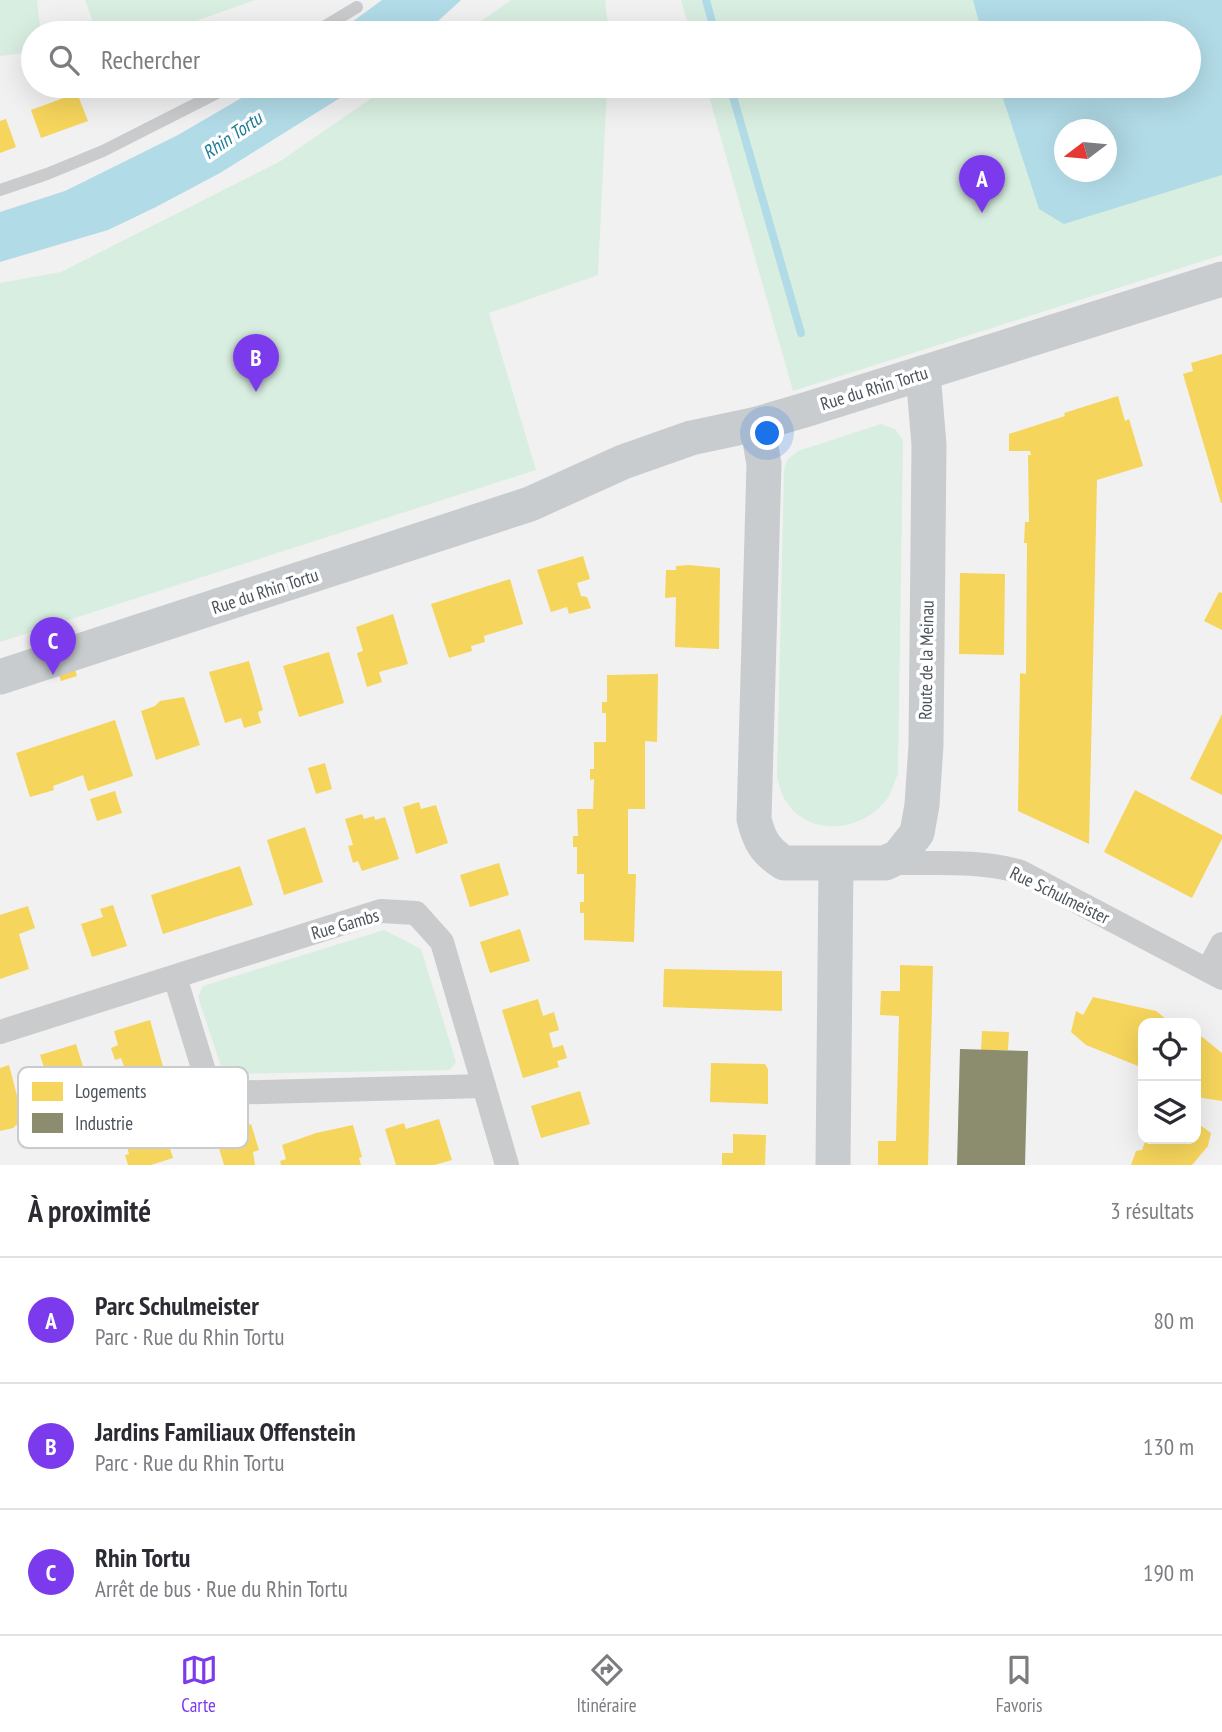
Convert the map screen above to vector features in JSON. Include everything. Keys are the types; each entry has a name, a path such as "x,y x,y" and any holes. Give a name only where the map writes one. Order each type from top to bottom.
{"street":[{"name":"Rue du Rhin Tortu","path":"924,382 1222,279"},
{"name":"Rue du Rhin Tortu","path":"0,677 530,504 581,495 647,477 760,432 924,382 1222,303"},
{"name":"Route de la Meinau","path":"885,863 898,857 916,833 922,805 926,745 929,458 924,382"},
{"path":"760,432 764,464 754,819 759,840 769,854 784,863 885,863"},
{"name":"Rue Schulmeister","path":"885,863 981,865 1005,867 1021,872 1215,974"},
{"path":"833,1165 836,864"},
{"name":"Rue Gambs","path":"0,1032 381,911 416,913 442,942 507,1165"},
{"path":"1215,974 1222,944"},
{"path":"175,977 203,1067"},
{"path":"248,1092 484,1086"}],"lane":[{"path":"334,21 357,7"},
{"path":"0,190 103,151 207,98"}],"green space":[{"path":"0,0 37,0 40,21 21,21 21,53 0,56"},
{"path":"85,0 255,0 196,21 93,21"},
{"path":"511,0 605,0 608,21 481,21"},
{"path":"681,0 1222,0 1222,255 793,391 709,98 1201,98 1201,21 687,21"},
{"path":"372,98 606,98 598,275 489,313 536,470 0,642 0,283 61,272 279,162"},
{"path":"881,424 895,429 903,440 898,774 887,799 863,819 849,824 820,825 806,820 794,811 784,798 777,777 784,471 787,460 798,451"},
{"path":"384,930 421,949 456,1062 450,1070 248,1074 248,1067 222,1067 198,997 203,986"}],"water":[{"path":"382,0 461,0 438,21 353,21"},
{"path":"973,0 1222,0 1222,175 1064,224 1039,209 1003,98 1201,98 1201,21 979,21"},
{"path":"241,98 340,98 220,173 156,207 108,230 0,262 0,212 65,191 178,135"}],"building: Logements":[{"path":"63,98 79,98 88,121 41,138 31,110"},
{"path":"6,119 16,147 0,153 0,121"},
{"path":"1222,354 1221,503 1183,374 1193,371 1191,363"},
{"path":"1118,396 1125,421 1129,419 1143,466 1097,480 1089,844 1018,811 1020,673 1026,674 1027,543 1024,543 1025,522 1029,522 1028,455 1031,455 1030,451 1009,451 1009,434"},
{"path":"583,556 590,579 577,583 581,596 587,597 591,608 569,614 567,607 551,612 537,570"},
{"path":"676,566 720,568 719,649 675,647 676,597 665,598 666,570 676,570"},
{"path":"960,573 1005,574 1004,655 959,654"},
{"path":"510,579 523,624 484,636 485,642 471,646 472,651 449,658 431,604"},
{"path":"1219,592 1222,593 1222,630 1204,621"},
{"path":"393,614 408,664 379,672 382,682 367,687 357,653 363,651 356,627"},
{"path":"329,652 344,703 299,717 283,666"},
{"path":"249,661 263,710 258,712 261,723 244,728 241,718 225,723 209,672"},
{"path":"75,669 77,676 61,681 59,675"},
{"path":"658,674 657,742 645,741 645,809 628,809 628,874 636,874 634,942 584,940 584,913 580,913 580,902 584,902 584,874 577,874 577,847 573,847 573,836 578,836 577,809 593,809 594,779 590,780 590,769 594,769 594,742 606,742 606,713 602,713 602,702 607,702 607,675"},
{"path":"184,697 200,745 156,760 141,711 160,701"},
{"path":"1222,714 1222,795 1190,779"},
{"path":"115,720 133,776 88,791 83,775 53,786 54,790 30,797 16,753"},
{"path":"325,763 332,789 316,794 308,768"},
{"path":"1135,790 1222,835 1192,898 1104,852"},
{"path":"115,791 122,813 97,821 90,799"},
{"path":"419,802 421,809 436,805 448,843 416,854 403,807"},
{"path":"362,814 364,819 385,817 399,859 362,871 358,861 353,863 348,846 353,845 345,819"},
{"path":"305,827 323,882 284,895 267,840"},
{"path":"499,863 509,895 470,907 460,875"},
{"path":"240,866 253,905 163,934 151,895"},
{"path":"113,905 127,946 92,957 81,924 103,917 100,909"},
{"path":"28,906 35,928 19,934 29,969 0,979 0,915"},
{"path":"520,929 530,961 490,973 480,942"},
{"path":"900,965 933,966 928,1165 878,1165 878,1141 896,1141 899,1016 880,1015 881,991 900,991"},
{"path":"664,969 782,971 782,1011 663,1007"},
{"path":"1093,997 1156,1011 1165,1018 1138,1018 1138,1066 1086,1045 1071,1032 1076,1011 1083,1015"},
{"path":"538,999 543,1016 554,1012 559,1030 549,1033 553,1048 563,1045 567,1058 557,1061 559,1067 523,1078 502,1010"},
{"path":"150,1020 163,1067 124,1067 121,1058 115,1060 111,1048 118,1045 114,1031"},
{"path":"982,1031 1009,1032 1008,1050 981,1050"},
{"path":"1201,1036 1222,1053 1222,1101 1201,1098"},
{"path":"76,1044 83,1067 44,1067 40,1055"},
{"path":"711,1063 765,1064 768,1069 768,1104 710,1102"},
{"path":"9,1065 18,1100 18,1124 13,1128 0,1131 0,1068"},
{"path":"580,1091 590,1124 541,1138 531,1106"},
{"path":"439,1119 452,1160 434,1165 396,1165 385,1129 404,1123 406,1129"},
{"path":"251,1124 259,1150 253,1152 255,1165 224,1165 219,1148 248,1148 248,1125"},
{"path":"353,1125 362,1157 359,1158 361,1165 281,1165 280,1161 286,1159 282,1145 316,1133"},
{"path":"1201,1126 1211,1133 1208,1146 1192,1165 1131,1165 1136,1151 1142,1150 1144,1144 1201,1144"},
{"path":"733,1134 766,1135 765,1165 722,1165 722,1153 733,1153"},
{"path":"127,1148 170,1148 173,1158 151,1165 128,1165 125,1155 129,1154"}],"building: Industrie":[{"path":"960,1049 1028,1051 1025,1165 957,1165"}],"waterway":[{"path":"706,0 712,21"},
{"path":"733,98 801,333"}],"place":[{"name":"Parc Schulmeister","path":"982,213"},
{"name":"Jardins Familiaux Offenstein","path":"256,392"},
{"name":"Rhin Tortu","path":"53,675"}]}
